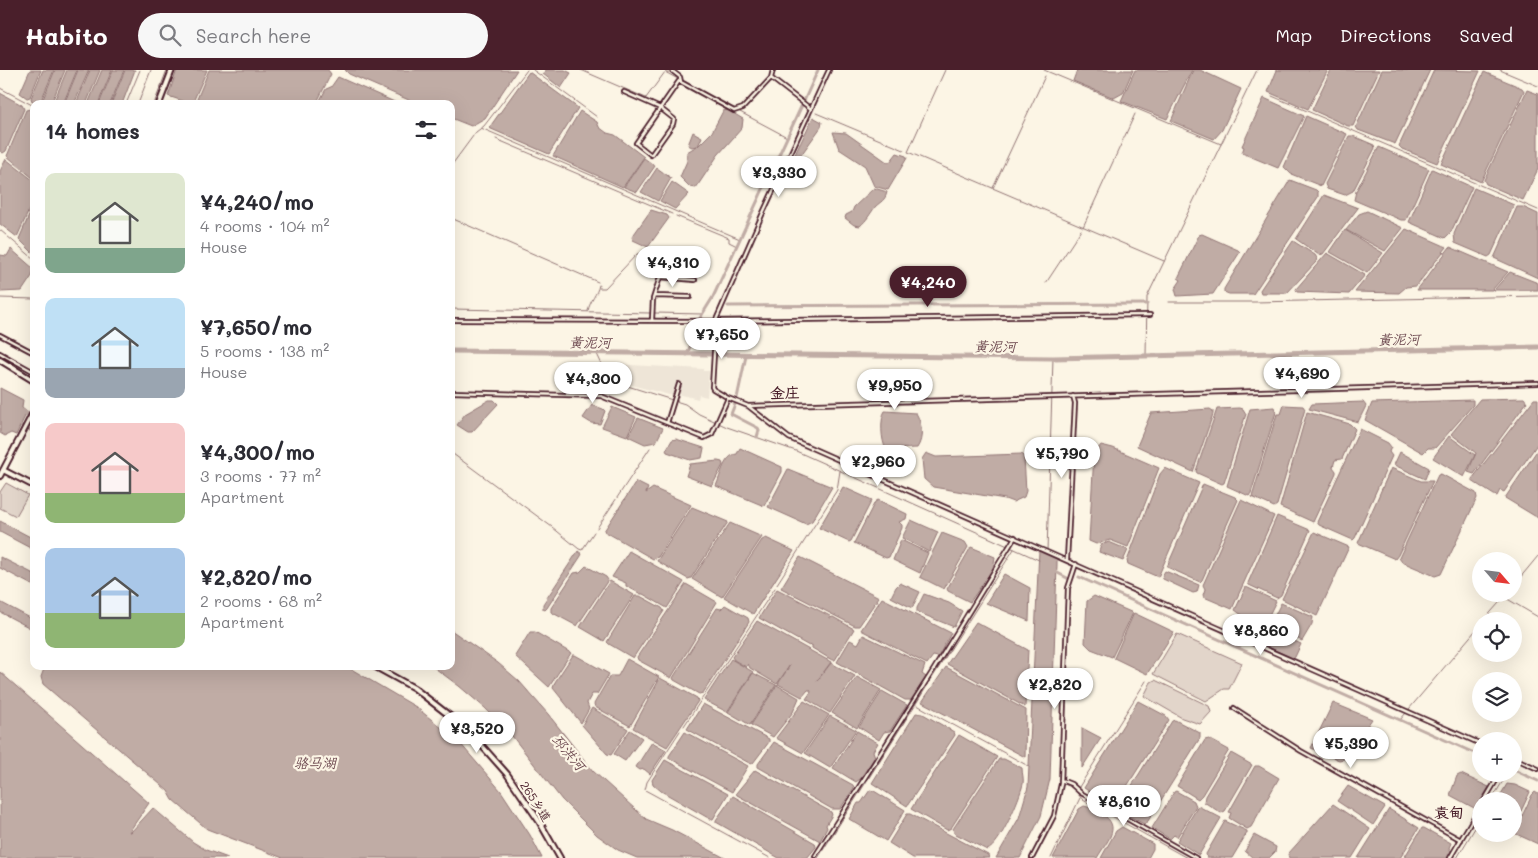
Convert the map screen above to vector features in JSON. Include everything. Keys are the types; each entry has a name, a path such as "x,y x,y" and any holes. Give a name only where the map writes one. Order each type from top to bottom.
{"street":[{"path":"161,100 172,70"},
{"path":"671,70 680,77 681,82 734,111 743,108 771,78 773,70"},
{"path":"829,70 716,320 712,389 748,406 789,438 1472,740"},
{"path":"771,78 811,109"},
{"path":"624,92 660,108 674,119 674,122 651,155 636,143 660,108 679,82 681,82"},
{"path":"652,320 654,296 660,277 695,280"},
{"path":"654,296 690,297"},
{"path":"455,320 716,320 1150,315"},
{"path":"0,335 30,351"},
{"path":"0,353 30,371"},
{"path":"0,360 30,379"},
{"path":"748,406 1538,383"},
{"path":"667,423 676,399 679,384"},
{"path":"455,392 601,396 704,438 708,437 714,430 728,398"},
{"path":"1068,560 1075,403 1073,396"},
{"path":"0,476 30,419"},
{"path":"3,470 30,484"},
{"path":"815,856 1015,537"},
{"path":"1032,858 1054,816 1061,780 1068,588 1076,564"},
{"name":"265乡道","path":"381,670 414,688 468,730 507,774 539,821 558,857"},
{"path":"1234,708 1301,751 1461,840"},
{"path":"1522,762 1538,769"},
{"path":"1061,780 1071,784 1081,793 1196,858"},
{"path":"1450,858 1472,821"}],"shaded area":[{"path":"612,364 703,369 703,371 709,371 707,397 699,395 698,399 674,393 673,396 624,383 608,372 608,367"},
{"path":"6,483 28,495 16,516 0,508 0,492"},
{"path":"1177,634 1242,663 1229,689 1224,689 1206,701 1153,674"},
{"path":"1155,680 1209,706 1211,712 1200,724 1182,718 1144,696 1151,682"}],"water":[{"path":"30,70 41,70 30,97 27,98 20,93"},
{"path":"43,70 54,70 41,100 32,100"},
{"path":"55,70 65,70 53,100 43,100"},
{"path":"67,70 77,70 65,100 55,100"},
{"path":"78,70 89,70 76,100 66,100"},
{"path":"90,70 100,70 88,100 78,100"},
{"path":"102,70 112,70 100,100 90,100"},
{"path":"113,70 124,70 112,100 101,100"},
{"path":"125,70 135,70 124,100 113,100"},
{"path":"177,70 207,70 194,100 180,100 168,96"},
{"path":"209,70 328,70 331,74 318,100 197,100"},
{"path":"345,70 517,70 485,118 471,126 455,120 455,100 409,100 349,74"},
{"path":"546,70 565,70 571,73 561,88 543,74"},
{"path":"1077,70 1133,70 1123,93 1114,98 1073,81"},
{"path":"1135,70 1192,70 1167,119 1121,101"},
{"path":"1193,70 1200,70 1241,89 1222,130 1214,139 1171,121"},
{"path":"1277,70 1328,70 1308,109 1268,92"},
{"path":"1331,70 1379,70 1353,126 1348,126 1312,110"},
{"path":"1382,70 1430,70 1395,144 1358,130 1356,127"},
{"path":"1434,70 1480,71 1437,163 1402,149 1399,146"},
{"path":"529,72 578,108 549,154 489,128"},
{"path":"1484,72 1522,88 1524,91 1481,182 1441,164"},
{"path":"338,77 390,100 320,100 326,89 331,87"},
{"path":"1527,90 1538,94 1538,169 1523,200 1486,184 1484,180"},
{"path":"0,93 22,105 24,109 6,151 3,153 0,151"},
{"path":"1264,98 1304,116 1278,168 1242,153 1244,147 1242,146"},
{"path":"30,109 30,176 7,156 26,110"},
{"path":"728,110 743,119 742,128 718,155 696,188 690,187 680,177 687,161 687,152 697,146 692,147 688,145 693,132 702,137 698,146 712,132 723,111"},
{"path":"580,111 597,122 599,127 607,133 615,135 644,157 623,187 553,156"},
{"path":"1306,116 1347,134 1321,186 1291,174 1284,167"},
{"path":"813,117 822,122 821,127 791,169 789,167"},
{"path":"833,132 846,133 887,162 890,162 897,153 906,156 907,158 888,190 874,186 865,166 839,149"},
{"path":"1349,136 1374,145 1375,148 1353,191 1345,195 1327,189 1325,184"},
{"path":"1379,147 1429,169 1406,220 1401,220 1354,200 1356,191"},
{"path":"644,158 655,166 637,192 624,187"},
{"path":"6,159 30,178 30,208 17,237 0,224 0,171"},
{"path":"657,168 671,178 658,201 641,192"},
{"path":"1432,169 1472,187 1451,232 1445,238 1409,222"},
{"path":"1290,180 1316,190 1318,197 1253,294 1229,294 1224,292 1224,289"},
{"path":"672,182 689,194 675,209 660,201"},
{"path":"874,188 887,192 885,197 860,226 854,225 845,218 846,215 852,212 854,207"},
{"path":"1474,188 1514,205 1491,255 1488,257 1455,243 1454,234"},
{"path":"1324,195 1358,208 1323,254 1319,255 1296,239"},
{"path":"1517,207 1523,207 1538,214 1538,278 1494,258"},
{"path":"651,210 667,215 669,218 648,247 633,240 632,237"},
{"path":"1367,211 1403,228 1385,251 1346,230 1359,214"},
{"path":"30,213 30,250 19,239"},
{"path":"1406,229 1447,247 1416,286 1406,287 1399,293 1355,292"},
{"path":"1345,230 1383,253 1367,273 1330,252"},
{"path":"1202,234 1240,252 1213,294 1177,296 1175,289 1181,280 1178,278 1199,235"},
{"path":"1293,241 1315,255 1317,258 1316,262 1287,293 1261,293 1260,290"},
{"path":"1450,247 1508,272 1492,290 1417,290"},
{"path":"11,249 30,266 30,279 22,291 0,292 0,255 7,256"},
{"path":"1327,253 1365,275 1349,294 1297,292 1296,289"},
{"path":"1510,272 1538,283 1538,290 1494,290"},
{"path":"0,388 23,400 22,408 27,412 16,435 11,433 5,436 0,433"},
{"path":"1524,398 1527,402 1474,474 1468,472 1476,453 1451,434 1480,399"},
{"path":"1534,399 1538,399 1538,443 1504,492 1500,490 1497,496 1494,495 1472,481 1472,479"},
{"path":"489,400 494,400 498,404 472,432 468,432 457,425 465,414"},
{"path":"1473,400 1473,405 1435,448 1428,448 1423,453 1365,420 1372,403"},
{"path":"1363,402 1366,406 1358,422 1309,409 1312,404"},
{"path":"592,405 605,411 600,424 591,423 583,418"},
{"path":"1284,405 1303,406 1305,409 1277,505 1274,507 1252,497 1277,414 1281,414"},
{"path":"612,407 636,417 627,436 602,427"},
{"path":"1274,407 1276,412 1249,496 1227,486 1250,409"},
{"path":"1240,408 1246,414 1224,483 1222,484 1196,471 1217,409"},
{"path":"1210,409 1213,411 1213,414 1193,472 1137,446 1151,413"},
{"path":"885,411 916,413 920,421 921,430 921,440 917,448 886,449 882,430 882,419"},
{"path":"1307,412 1350,424 1355,429 1342,459 1335,460 1333,467 1336,473 1313,522 1280,507"},
{"path":"638,418 663,428 656,442 645,444 628,436"},
{"path":"1360,429 1388,443 1391,447 1389,452 1392,456 1353,540 1319,525 1317,522"},
{"path":"1449,436 1475,455 1464,477 1433,458"},
{"path":"676,439 704,448 702,458 690,460 667,452 666,450 672,440"},
{"path":"1101,445 1113,448 1159,468 1128,547 1110,540 1096,544 1089,541 1094,454"},
{"path":"740,448 782,467 782,472 764,506 716,486 726,462 733,455 737,454"},
{"path":"1538,449 1538,518 1505,498"},
{"path":"1400,452 1429,468 1425,479 1394,465"},
{"path":"926,453 936,457 1022,454 1024,457 1026,491 1024,497 1013,502 933,487 924,479 922,459"},
{"path":"722,462 723,465 712,486 686,476 690,464"},
{"path":"1165,468 1199,483 1158,577 1128,564 1127,561 1160,474"},
{"path":"1391,468 1421,481 1433,481 1395,559 1358,543"},
{"path":"788,469 832,487 812,521 806,524 768,507"},
{"path":"1441,474 1476,493 1477,498 1441,574 1435,576 1402,562 1399,558 1438,475"},
{"path":"636,482 648,488 646,493 653,488 691,505 658,557 653,559 604,531"},
{"path":"1203,484 1238,500 1200,582 1167,567"},
{"path":"843,487 872,500 849,542 819,528"},
{"path":"878,500 907,514 906,519 899,522 902,528 889,557 886,558 854,543 875,502"},
{"path":"1241,500 1274,516 1232,609 1204,597 1205,589 1203,585"},
{"path":"692,507 728,522 691,578 688,579 657,561"},
{"path":"1277,516 1310,530 1281,595 1277,598 1248,583"},
{"path":"911,520 938,532 929,552 902,538"},
{"path":"0,521 30,537 30,548 0,532"},
{"path":"730,523 762,537 722,597 692,579"},
{"path":"1314,532 1349,547 1317,616 1282,599"},
{"path":"942,533 965,542 968,547 944,589 920,577"},
{"path":"766,538 794,551 753,614 724,597 762,540"},
{"path":"901,540 928,553 920,573 893,560"},
{"path":"1109,542 1128,550 1123,561 1099,552 1101,545"},
{"path":"971,547 995,557 993,569 970,602 947,589"},
{"path":"1039,550 1057,558 1050,779 1041,816 1020,858 996,858 1019,818 1028,787"},
{"path":"578,551 582,554 581,556 547,608 543,609 543,604"},
{"path":"629,551 684,582 667,608 626,586 626,583 612,577"},
{"path":"0,557 30,572 30,584 0,568"},
{"path":"800,557 879,597 859,626 855,626 781,588"},
{"path":"586,566 608,580 577,626 551,612 551,608 574,573 580,572"},
{"path":"1165,571 1199,585 1197,592 1193,593 1163,579 1162,576"},
{"path":"1004,574 1030,588 1029,621 986,603"},
{"path":"610,581 634,595 604,641 580,627"},
{"path":"900,583 920,592 912,608 891,597"},
{"path":"686,584 717,602 671,678 638,660 637,657"},
{"path":"1246,587 1276,601 1259,635 1253,641 1239,635 1246,618 1235,610"},
{"path":"777,589 854,629 835,660 812,648 812,645 809,646 759,618"},
{"path":"924,594 949,603 962,611 954,627 917,612"},
{"path":"635,596 640,596 664,611 633,658 607,642"},
{"path":"1094,596 1133,613 1112,657 1091,649 1085,643 1087,601"},
{"path":"882,598 951,633 938,657 933,656 927,664 861,630"},
{"path":"0,602 30,618 30,628 0,612"},
{"path":"1281,603 1313,617 1312,624 1302,641 1274,627 1275,622 1273,619"},
{"path":"725,605 748,618 749,622 703,693 699,694 673,678 717,608 721,609"},
{"path":"1134,613 1174,632 1147,674 1114,658"},
{"path":"757,621 831,662 817,681 831,663 855,676 830,713 806,699 811,692 810,690 802,697 778,684 790,665 777,684 750,668 748,664 746,667 734,660 732,657"},
{"path":"976,622 1028,650 1025,707 947,664"},
{"path":"1272,631 1301,644 1295,657 1292,658 1268,647 1266,641"},
{"path":"530,632 535,632 571,653 549,687 515,656"},
{"path":"455,633 498,663 519,681 593,771 646,819 672,830 725,858 637,858 618,850 597,835 562,800 512,736 485,708 437,670 455,670"},
{"path":"863,635 925,665 922,674 926,677 911,700 905,700 837,662 850,640 858,644"},
{"path":"573,655 609,674 597,694 592,694 587,703 589,709 581,723 553,688"},
{"path":"627,659 659,677 630,726 595,707 594,704 610,676 618,676"},
{"path":"731,659 753,672 727,712 704,700"},
{"path":"946,667 1026,710 1025,757 922,702"},
{"name":"骆马湖","path":"44,670 353,670 416,707 459,742 501,791 530,835 542,858 283,858 207,829 173,800 168,791 43,684 41,677"},
{"path":"0,672 149,803 129,832 153,808 193,842 206,850 228,858 0,858"},
{"path":"753,673 776,685 750,725 728,712"},
{"path":"857,677 881,690 857,728 832,713"},
{"path":"660,678 697,698 698,701 667,747 633,728"},
{"path":"777,685 799,698 793,712 773,737 751,725"},
{"path":"882,691 907,705 890,731 884,732 879,740 859,727"},
{"path":"804,701 829,715 803,753 776,738"},
{"path":"1138,701 1166,716 1169,720 1115,805 1110,805 1084,788"},
{"path":"1333,703 1372,719 1344,759 1339,760 1311,748"},
{"path":"703,704 769,739 769,742 753,763 751,764 687,729"},
{"path":"592,708 628,729 611,755 607,754 582,725"},
{"path":"916,713 923,714 954,732 955,735 907,806 872,783"},
{"path":"830,716 856,730 830,768 805,753"},
{"path":"1175,720 1200,733 1200,738 1148,821 1144,824 1120,811 1118,808 1172,721"},
{"path":"1082,728 1101,738 1082,768"},
{"path":"630,730 642,738 625,761 614,754"},
{"path":"857,731 878,743 873,751 875,757 856,782 833,768"},
{"path":"685,732 748,766 732,792 669,758"},
{"path":"959,735 997,757 951,828 947,830 911,809"},
{"path":"1209,739 1229,750 1198,799 1177,786 1205,740"},
{"path":"652,742 666,750 650,774 644,769 640,770 636,767"},
{"path":"774,742 853,785 854,788 840,809 832,809 758,767 758,764"},
{"path":"1231,753 1252,765 1225,811 1221,813 1204,802 1205,796"},
{"path":"999,759 1004,759 1022,768 1023,784 1014,810 1003,831 998,840 987,850 954,833 953,829"},
{"path":"665,760 728,794 713,819 661,791 653,784 652,780"},
{"path":"1255,766 1259,766 1279,778 1251,827 1247,829 1229,818 1231,813 1229,812"},
{"path":"755,770 831,812 832,815 820,841 737,795 736,793"},
{"path":"1461,774 1472,779 1472,782 1478,782 1489,787 1486,792 1472,792 1472,807 1450,795 1457,776"},
{"path":"1507,784 1515,785 1530,792 1522,809 1522,792 1502,792"},
{"path":"1348,786 1385,807 1373,825 1337,801"},
{"path":"870,790 905,810 886,841 849,819 858,803 861,803"},
{"path":"1176,791 1194,801 1196,806 1177,837 1174,835 1170,839 1152,828"},
{"path":"1535,792 1538,794 1538,844 1522,837 1522,816"},
{"path":"733,796 815,843 816,847 807,858 779,858 716,822"},
{"path":"1333,804 1370,829 1352,858 1289,858 1288,854"},
{"path":"1084,806 1091,808 1108,819 1112,829 1111,835 1097,858 1053,858 1079,809"},
{"path":"1198,806 1221,818 1199,855 1177,841"},
{"path":"1389,809 1419,828 1400,858 1358,858"},
{"path":"907,814 988,855 989,858 913,858 889,843"},
{"path":"1225,821 1247,831 1247,833 1232,858 1207,858 1206,854"},
{"path":"1122,827 1153,844 1153,849 1148,858 1101,858 1116,831"},
{"path":"1422,828 1451,843 1449,848 1451,851 1448,858 1404,858"},
{"path":"1254,835 1276,847 1275,852 1269,858 1253,858 1245,851"}],"waterway":[{"path":"128,100 140,70"},
{"path":"140,100 151,70"},
{"path":"156,100 167,70"},
{"path":"455,161 527,70"},
{"path":"533,70 597,117"},
{"path":"581,70 646,98 665,72 678,79"},
{"path":"804,101 818,70"},
{"path":"926,112 945,70"},
{"path":"1044,70 1221,144"},
{"path":"1146,356 1147,297 1257,70"},
{"path":"1500,70 1538,86"},
{"path":"993,188 1045,76"},
{"path":"0,88 30,104"},
{"path":"697,89 734,109"},
{"path":"1272,96 1538,210"},
{"path":"700,318 713,297 802,105"},
{"path":"740,112 787,137"},
{"path":"816,113 904,150"},
{"path":"925,114 908,152 1164,261"},
{"path":"1083,227 1135,114"},
{"path":"481,128 740,239"},
{"path":"496,139 672,214"},
{"path":"676,216 729,238 729,242 737,246"},
{"path":"455,220 598,282"},
{"path":"0,230 30,256"},
{"path":"1046,283 1081,230"},
{"path":"599,288 605,288 637,254 645,253 662,259"},
{"path":"588,311 599,285"},
{"path":"1169,302 1538,296"},
{"path":"0,298 30,299"},
{"path":"728,306 1147,304"},
{"path":"455,309 650,313"},
{"path":"655,313 702,314"},
{"path":"687,355 698,324"},
{"name":"黄泥河","path":"455,351 1053,358 1538,347"},
{"path":"597,354 606,373 618,383 685,404 699,414 727,427 796,451 1039,560"},
{"path":"737,398 746,356"},
{"path":"1047,552 1053,358"},
{"path":"735,404 731,414 758,428 757,437"},
{"name":"黄泥河","path":"21,411 30,416"},
{"name":"邳洪河","path":"17,423 30,430"},
{"path":"597,528 650,448"},
{"path":"455,455 579,549 582,550 594,532"},
{"path":"777,584 837,490 840,471"},
{"path":"818,858 1014,549"},
{"path":"1522,575 1538,556"},
{"path":"1054,571 1069,579"},
{"path":"1079,577 1472,752"},
{"path":"684,726 775,588"},
{"path":"1491,612 1500,602"},
{"path":"1512,602 1538,617"},
{"path":"1409,709 1472,635"},
{"path":"1079,787 1146,681"},
{"path":"917,705 1030,767"},
{"path":"1400,720 1406,713"},
{"path":"680,731 647,782 645,790 770,858"},
{"path":"1522,774 1538,781"},
{"path":"1496,792 1502,782"},
{"path":"1077,793 1083,800 1187,858"},
{"path":"1051,858 1080,798"},
{"path":"1457,858 1472,833"}],"district":[{"name":"金庄","path":"785,392"},
{"name":"袁甸","path":"1449,812"}]}
